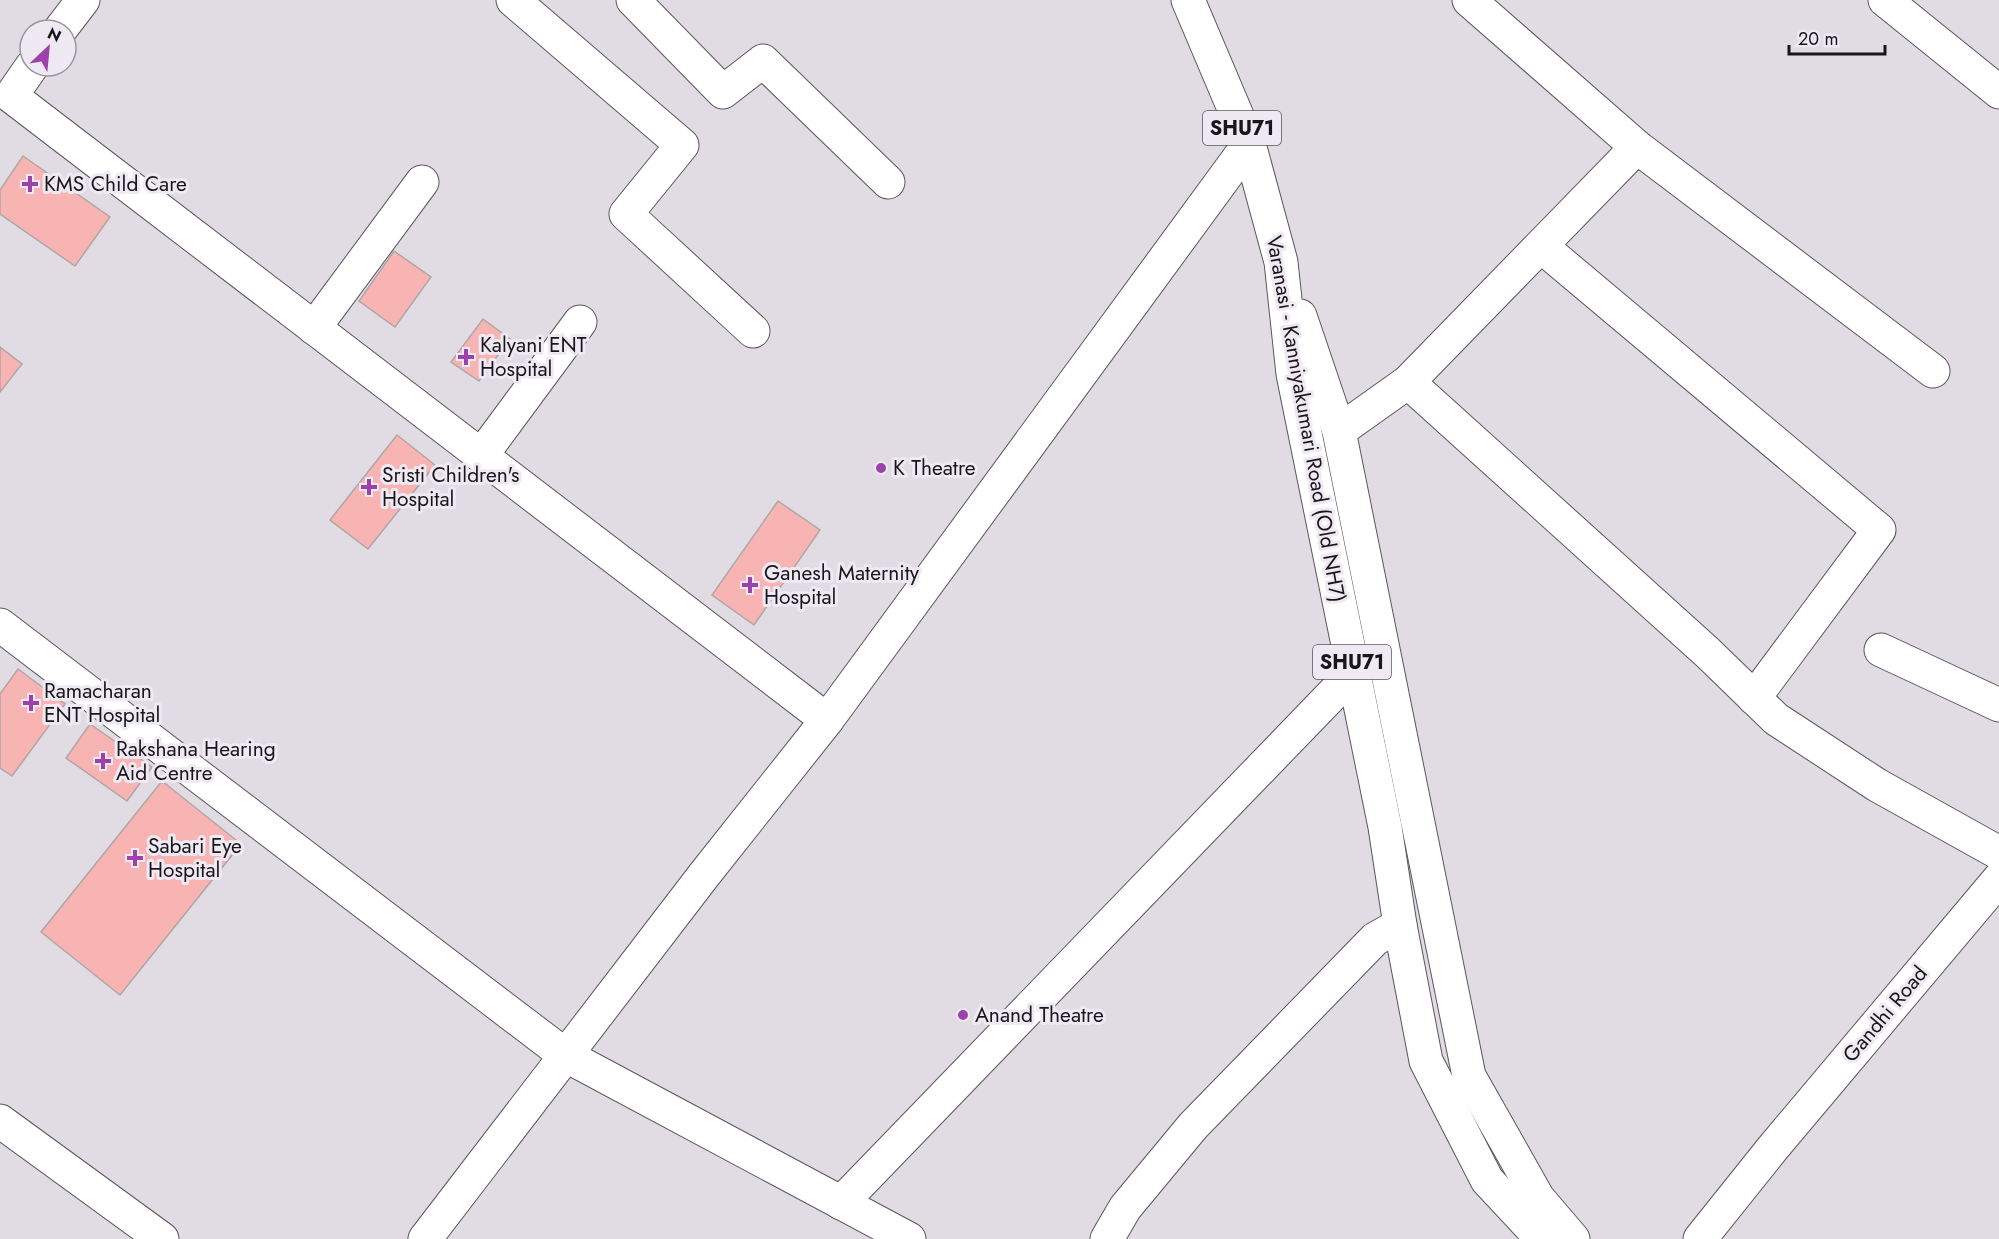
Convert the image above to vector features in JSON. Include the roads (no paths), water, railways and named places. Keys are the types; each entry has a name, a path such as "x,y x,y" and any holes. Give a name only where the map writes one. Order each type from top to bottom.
{"street":[{"path":"69,18 83,0"},
{"path":"633,0 723,92 763,61 888,182"},
{"name":"Varanasi - Kanniyakumari Road (Old NH7)","path":"1188,0 1249,144 1281,262 1293,374 1385,827 1400,925 1426,1061 1488,1180 1542,1239"},
{"path":"1469,0 1637,147 1933,371"},
{"path":"1886,0 1999,92"},
{"path":"523,3 682,145 626,214 753,331"},
{"path":"22,78 4,98 315,328 827,720"},
{"path":"424,1239 704,875 827,720 1249,144"},
{"path":"1339,431 1408,382 1637,147"},
{"path":"315,328 423,182"},
{"path":"1541,246 1879,530 1754,698"},
{"path":"1281,262 1339,431 1469,1076 1538,1198 1573,1239"},
{"path":"481,456 580,322"},
{"path":"1408,382 1691,637 1776,719 1877,785 1999,853"},
{"path":"0,625 565,1055 909,1239"},
{"path":"1881,650 1999,705"},
{"path":"841,1203 1354,672"},
{"name":"Gandhi Road","path":"1772,1149 1999,879"},
{"path":"1107,1239 1125,1208 1193,1126 1375,939 1400,925"},
{"path":"0,1121 162,1239"},
{"path":"1700,1239 1772,1149"},
{"path":"1715,1239 1772,1149"}],"place":[{"name":"KMS Child Care","path":"30,184"},
{"name":"Kalyani ENT Hospital","path":"466,357"},
{"name":"K Theatre","path":"881,468"},
{"name":"Sristi Children's Hospital","path":"369,487"},
{"name":"Ganesh Maternity Hospital","path":"750,585"},
{"name":"Ramacharan ENT Hospital","path":"31,703"},
{"name":"Rakshana Hearing Aid Centre","path":"103,761"},
{"name":"Sabari Eye Hospital","path":"135,858"},
{"name":"Anand Theatre","path":"963,1015"}]}
